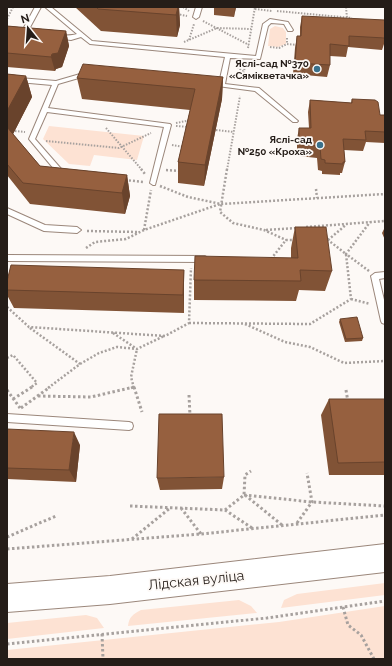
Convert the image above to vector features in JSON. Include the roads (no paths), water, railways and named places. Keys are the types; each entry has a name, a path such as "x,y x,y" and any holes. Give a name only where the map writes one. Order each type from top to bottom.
{"main road":[{"name":"Лідская вуліца","path":"7,598 110,590 385,558"}],"lane":[{"path":"32,34 24,33 38,7"},
{"path":"48,7 90,42 164,50 258,58 265,25 270,21 286,23 289,31"},
{"path":"196,17 199,7"},
{"path":"47,36 71,38 80,35"},
{"path":"222,85 228,56"},
{"path":"7,79 56,83 93,72"},
{"path":"56,83 32,139 61,173 74,175"},
{"path":"203,83 242,86 257,89 295,121"},
{"path":"45,110 168,125 153,183"},
{"path":"7,211 44,228 77,230"},
{"path":"7,258 213,260"},
{"path":"385,275 376,276 385,321"},
{"path":"7,418 129,426"}],"place":[{"name":"Яслі-сад №370 «Сямікветачка»","path":"317,69"},
{"name":"Яслі-сад №250 «Кроха»","path":"320,145"}]}
